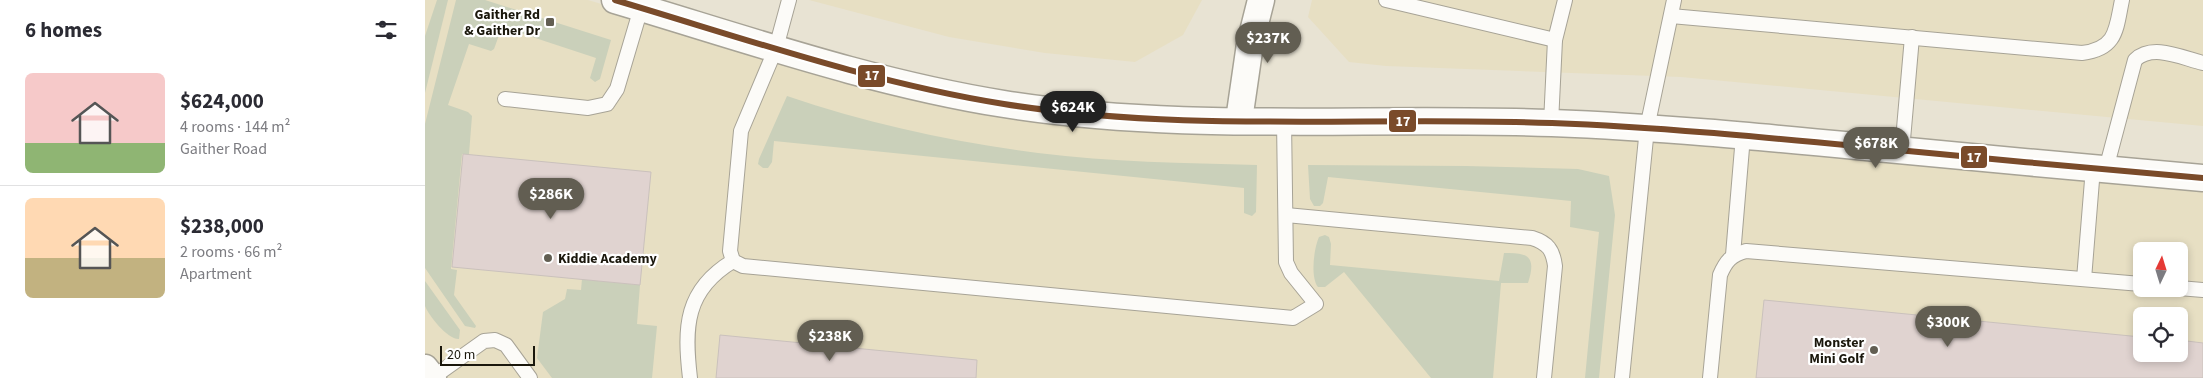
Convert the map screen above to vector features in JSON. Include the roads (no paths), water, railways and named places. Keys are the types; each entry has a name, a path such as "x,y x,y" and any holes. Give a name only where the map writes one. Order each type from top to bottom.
{"street":[{"path":"615,0 776,48 921,88 1006,104 1100,115 1284,121 1551,123 1647,128 2203,178"},
{"path":"1239,120 1251,44 1261,0"},
{"path":"425,368 432,378"}],"lane":[{"path":"789,0 776,48 741,131 730,251 733,261 743,266 1293,318 1316,304 1291,272 1286,262 1284,121"},
{"path":"1386,0 1555,40"},
{"path":"1551,123 1555,40 1565,0"},
{"path":"1622,378 1647,128 1675,0"},
{"path":"1671,16 2082,53 2094,52 2110,42 2115,33 2122,0"},
{"path":"505,100 588,108 598,108 607,104 617,89 641,8"},
{"path":"1902,151 1912,37"},
{"path":"2084,279 2100,168 2135,60 2149,51 2157,51 2203,63"},
{"path":"1733,255 1743,136"},
{"path":"1286,215 1532,238 1542,241 1549,247 1554,256 1555,266 1544,378"},
{"path":"1710,378 1720,275 1725,264 1733,255 1746,251 2133,283"},
{"path":"690,378 686,336 694,303 713,275 733,261"},
{"path":"2188,289 2203,290"},
{"path":"432,378 484,341 495,340 506,345 530,378"}],"place":[{"name":"Gaither Rd & Gaither Dr","path":"550,22"},
{"name":"Kiddie Academy","path":"548,258"},
{"name":"Monster Mini Golf","path":"1874,350"}]}
